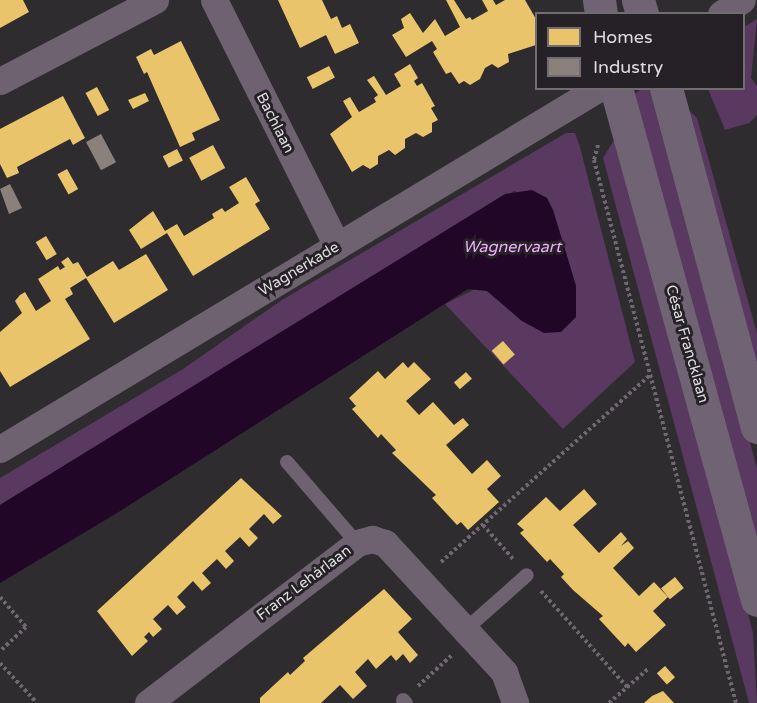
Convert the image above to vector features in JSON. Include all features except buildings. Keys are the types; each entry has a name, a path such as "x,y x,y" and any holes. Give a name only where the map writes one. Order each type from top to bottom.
{"main road":[{"name":"César Francklaan","path":"617,90 757,600"},
{"path":"667,90 757,427"}],"street":[{"path":"0,81 154,0"},
{"name":"Bachlaan","path":"214,0 337,246"},
{"path":"724,12 742,0"},
{"name":"Wagnerkade","path":"0,449 595,90"},
{"name":"Franz Lehárlaan","path":"148,703 357,543 372,539 385,543 504,672 514,703"}],"lane":[{"path":"287,462 357,543"},
{"path":"469,633 527,575"}],"path":[{"path":"599,140 594,160 736,703"},
{"path":"421,580 649,376"},
{"path":"483,525 627,687"},
{"path":"0,597 26,627 0,651"},
{"path":"405,701 469,633"},
{"path":"0,663 37,703"},
{"path":"609,703 648,669"}],"shaded area":[{"path":"757,19 751,78 757,86 757,115 749,123 725,130 708,90 745,90 745,26"},
{"path":"640,90 653,90 757,468 757,550 631,97"},
{"path":"676,98 697,118 757,333 757,385"},
{"path":"566,133 575,133 580,147 635,362 563,429 445,304 477,288 487,291 522,321 576,286 553,210 514,191 0,505 0,478 183,369 282,300"},
{"path":"616,137 670,313 753,633 757,703 749,703 603,158"}],"water":[{"name":"Wagnervaart","path":"532,190 547,198 553,210 576,286 576,317 561,332 544,333 522,321 487,291 468,289 117,513 0,583 0,505 505,194"}]}
